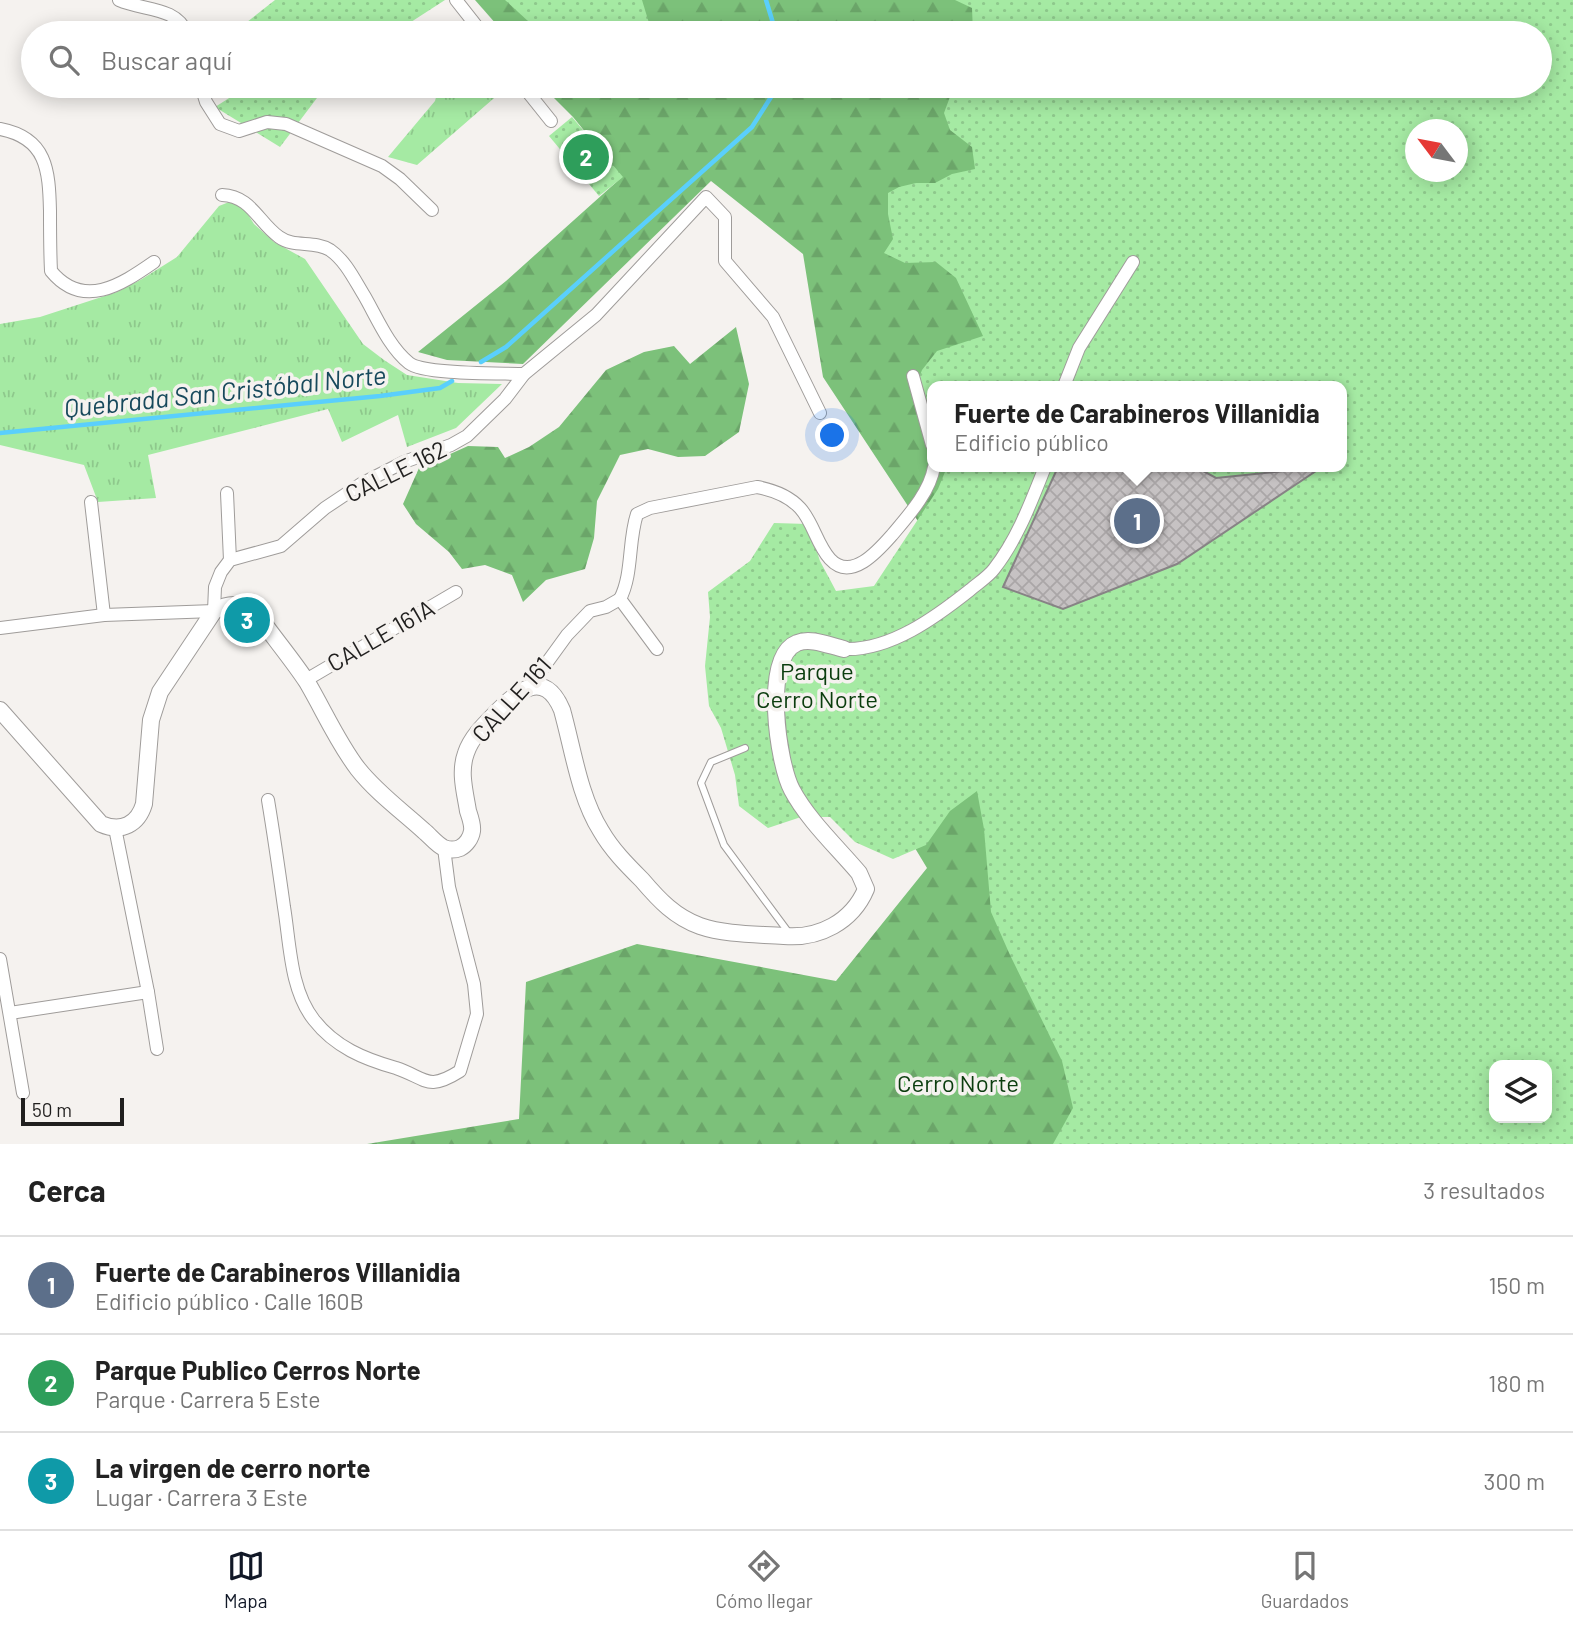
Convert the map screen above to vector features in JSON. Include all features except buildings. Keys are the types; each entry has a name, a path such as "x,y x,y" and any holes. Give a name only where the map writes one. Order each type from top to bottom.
{"street":[{"path":"119,0 132,6 173,15 181,21"},
{"path":"456,0 473,21"},
{"path":"205,98 220,124 239,131 267,122 286,124 382,166 400,179 432,210"},
{"path":"533,98 551,121"},
{"path":"0,129 12,131 29,140 42,155 50,179 51,271 60,282 84,291 104,291 124,283 154,262"},
{"path":"222,194 250,204 260,219 281,239 293,243 312,243 329,250 340,259 397,351 410,365 438,371 524,373"},
{"name":"CALLE 162","path":"230,560 281,547 325,508 360,484 467,436 505,399 524,373 596,315 706,197 725,217 726,261 773,317 820,413"},
{"path":"1066,381 1079,348 1133,262"},
{"path":"912,376 927,428"},
{"path":"657,649 620,599 626,588 631,534 637,514 650,508 757,487 773,490 789,498 801,509 830,560 843,568 862,563 884,544 919,501 933,472"},
{"path":"530,686 550,690 558,698 584,791 599,829 610,846 663,904 678,916 719,930 793,937 821,933 839,923 857,906 866,889 859,873 802,806 787,779 781,758 777,692 781,662 791,646 799,642 810,641 844,649 872,646 943,612 992,572 1009,548 1027,513 1043,472"},
{"path":"214,611 215,587 230,560 228,493"},
{"path":"91,502 104,615"},
{"name":"CALLE 161A","path":"306,680 456,592"},
{"name":"CALLE 161","path":"444,848 452,850 469,840 472,829 463,780 463,764 475,737 508,700 530,686 576,624 590,611 606,607 620,599"},
{"path":"0,710 102,824 115,828 132,824 141,814 144,804 151,720 160,692 214,611 224,605 235,604 247,607 257,614 306,680 358,769 372,785 444,848 449,887 474,984 477,1014 460,1071 444,1081 426,1082 401,1070 364,1059 337,1042 312,1019 295,977 268,800"},
{"path":"0,628 104,615 214,611"},
{"path":"115,828 157,1049"},
{"path":"0,959 23,1093"},
{"path":"10,1013 148,992"}],"lane":[{"path":"746,748 711,762 701,783 724,845 793,937"}],"green space":[{"path":"275,0 445,0 413,21 248,21"},
{"path":"475,0 1102,0 1083,21 493,21"},
{"path":"505,0 642,0 648,21 528,21"},
{"name":"Parque Cerro Norte","path":"955,0 1573,0 1573,1144 1053,1144 1073,1108 1062,1061 991,912 984,829 977,791 950,811 926,845 893,859 855,842 830,817 801,817 768,828 739,806 735,775 721,728 709,706 705,666 710,617 708,592 750,561 774,523 808,524 820,561 836,591 874,586 938,489 945,472 1347,472 1347,381 927,381 927,419 913,392 922,370 937,351 983,336 956,278 936,262 905,263 884,253 893,239 888,214 888,193 916,183 935,183 952,174 975,169 972,147 950,130 944,113 950,98 1552,98 1552,21 973,21 972,8"},
{"path":"229,98 317,98 280,147 215,107"},
{"path":"436,98 494,98 417,165 388,157"},
{"path":"554,98 1084,98 1163,213 939,381 927,381 927,472 1018,472 933,544 823,377 803,254 711,181 523,364 447,360 418,352 506,281 622,177"},
{"path":"572,117 623,177 599,196 549,136"},
{"path":"229,202 242,205 254,224 274,242 305,259 363,344 384,360 407,375 458,383 502,384 456,428 407,447 398,415 342,442 328,409 148,455 156,498 98,502 84,465 0,445 0,324 40,317 117,292 142,279 177,257 219,206"},
{"path":"736,327 749,384 739,432 705,456 678,457 648,449 620,455 597,501 594,538 585,569 546,580 523,602 512,575 485,565 462,569 449,552 416,524 403,504 419,468 468,446 498,447 505,458 529,447 559,427 606,370 644,352 674,346 690,364"},
{"name":"Cerro Norte","path":"1487,526 1573,1144 367,1144 519,1119 526,982 637,944 836,981 927,868 866,767"},
{"name":"Parque Cerro Norte","path":"821,654 859,690 834,715 797,679"}],"waterway":[{"name":"Quebrada San Cristóbal Norte","path":"766,0 772,21"},
{"name":"Quebrada San Cristóbal Norte","path":"481,362 506,347 752,127 770,98"},
{"name":"Quebrada San Cristóbal Norte","path":"0,433 380,396 440,388 452,381"}],"place":[{"name":"Parque Publico Cerros Norte","path":"586,157"},
{"name":"Fuerte de Carabineros Villanidia","path":"1137,521"},
{"name":"La virgen de cerro norte","path":"247,620"}]}
